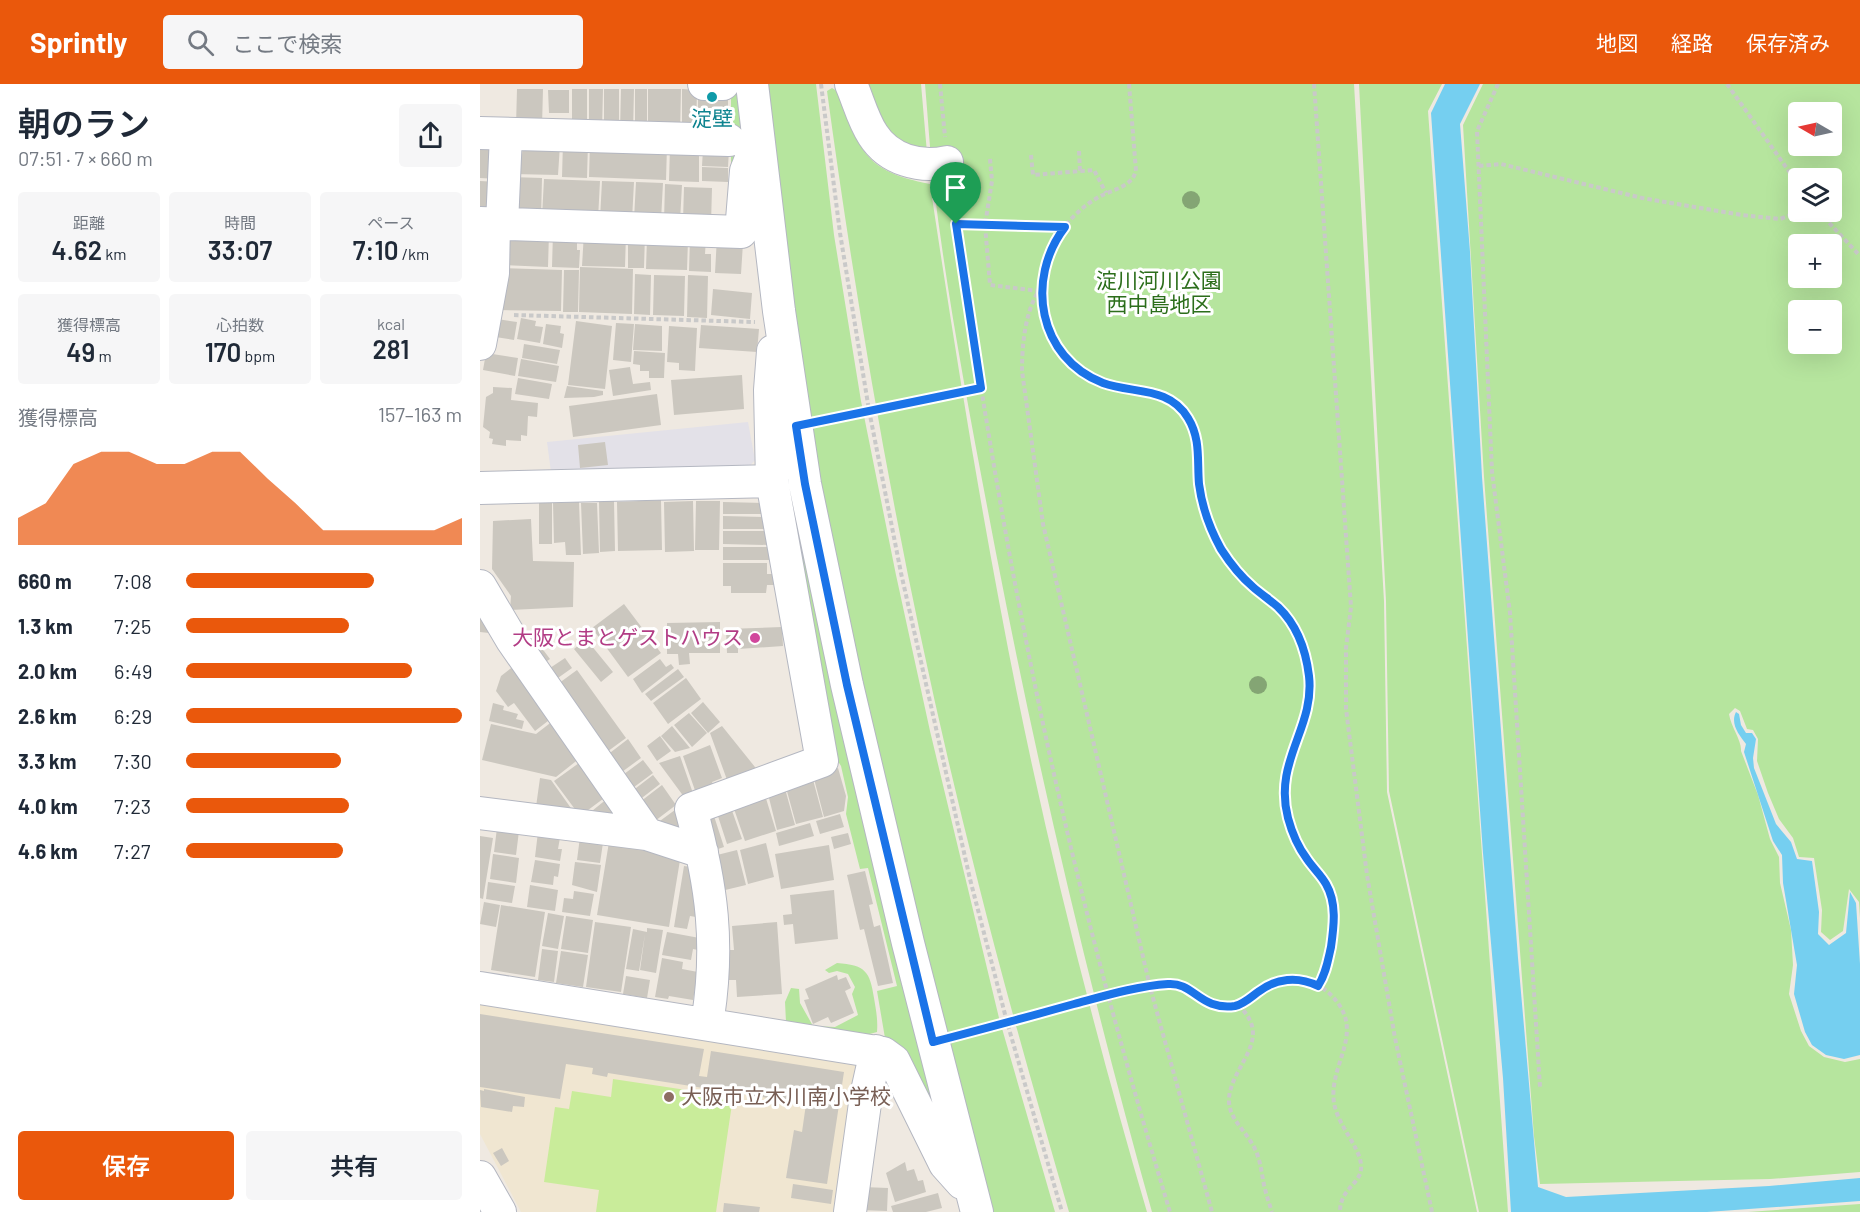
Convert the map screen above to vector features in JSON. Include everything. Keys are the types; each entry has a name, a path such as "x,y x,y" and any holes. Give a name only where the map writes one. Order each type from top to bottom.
{"street":[{"path":"704,84 723,84"},
{"path":"492,224 741,232 746,171 744,140 752,84"},
{"path":"851,84 873,135 885,148 899,158 916,164 933,165 947,162"},
{"path":"480,344 493,273 493,134 744,140"},
{"path":"744,140 770,317 796,426 805,484 847,685 974,1202"},
{"path":"770,317 772,481"},
{"path":"707,1024 712,996 714,938 712,909 702,852 691,810 822,761 772,481 758,429 754,399 755,370"},
{"path":"480,488 772,481"},
{"path":"480,586 512,640 647,834"},
{"path":"480,813 647,834 702,852"},
{"path":"480,988 876,1051 886,1055 894,1061 945,1164 974,1202"},
{"path":"850,1212 866,1096 876,1051"},
{"path":"480,1177 500,1212"}],"path":[{"path":"821,84 840,233 869,410 901,573 970,879 1007,1022 1062,1212"},
{"path":"940,84 947,162 981,388 1001,510 1049,754 1108,995 1170,1212"},
{"path":"1129,84 1136,171 1134,179 1087,204 1065,227 1048,255 1040,289 1027,327 1022,371 1043,524 1150,987 1212,1212"},
{"path":"1314,84 1351,608 1346,648 1346,710 1367,875 1393,1026 1432,1212"},
{"path":"1498,84 1477,131 1492,472 1510,613 1540,1087"},
{"path":"1726,84 1788,170"},
{"path":"1079,152 1080,171"},
{"path":"1031,155 1033,175 1094,170 1106,193"},
{"path":"990,159 992,181 985,225 990,285 1040,289"},
{"path":"1479,165 1501,164 1641,198 1742,215 1780,219 1788,216"},
{"path":"1828,222 1860,256"},
{"path":"956,224 1065,227"},
{"path":"1040,289 1049,330 1060,349 1075,365 1102,382 1156,393 1165,397 1187,416 1196,434 1199,487 1207,519 1214,534 1230,563 1277,606 1286,616 1300,640 1308,666 1309,694 1304,720 1288,765 1285,798 1286,811 1294,836 1307,860 1327,886 1333,905 1329,957 1318,986"},
{"path":"486,314 770,317"},
{"path":"796,426 981,388"},
{"path":"933,1042 1108,995 1150,987 1175,984 1187,988 1210,1004 1224,1007 1238,1005 1265,987 1282,980 1301,980 1318,986 1326,990 1338,1003 1345,1019 1346,1045 1334,1081 1334,1101 1339,1120 1362,1164 1356,1181 1342,1197 1340,1212"},
{"path":"1238,1005 1250,1022 1253,1041 1232,1086 1230,1106 1233,1119 1250,1139 1258,1155 1272,1212"}],"shaded area":[{"path":"748,422 755,460 747,469 551,472 547,442"},
{"name":"大阪市立木川南小学校","path":"480,1002 863,1061 845,1212 521,1212 480,1134"}],"green space":[{"path":"731,84 739,84 743,134 731,181"},
{"path":"765,84 816,84 834,235 861,401 896,575 930,731 999,1018 1055,1212 991,1212 875,749 807,431"},
{"path":"865,84 921,84 927,153 891,139"},
{"name":"淀川河川公園 西中島地区","path":"925,84 1354,84 1384,601 1387,792 1477,1212 1152,1212 1087,967 1048,802 996,553 947,279 934,188"},
{"path":"1359,84 1442,84 1428,111 1508,1212 1479,1212 1389,791 1386,601"},
{"path":"1483,84 1860,84 1860,918 1859,902 1849,889 1843,931 1830,940 1821,932 1822,910 1814,858 1799,857 1793,838 1779,819 1757,761 1758,739 1753,730 1747,729 1740,711 1735,708 1729,714 1758,795 1770,839 1779,857 1780,883 1791,930 1793,965 1789,994 1801,1031 1809,1046 1824,1057 1845,1062 1860,1059 1860,1172 1770,1179 1540,1184 1534,1136 1484,477 1463,125"},
{"path":"832,88 837,91 852,129 867,155 890,172 930,184 980,497 1030,755 1084,985 1147,1212 1069,1212 1022,1045 953,781 910,585 856,289 827,91"},
{"path":"779,408 945,1129 885,1038 877,991 897,986 868,868 860,869 846,814 848,797 841,766 834,755 781,482"},
{"path":"837,963 860,968 868,976 877,1019 877,1032 866,1035 786,1022 785,1002 791,988 799,989 800,1003 813,1026 835,1027 858,1015 852,994 855,987 848,974 837,971 829,973 825,970"},
{"path":"613,1079 733,1097 716,1212 596,1212 599,1190 544,1182 555,1107 569,1109 572,1091 611,1097"},
{"path":"1860,1204 1860,1212 1748,1212"}],"water":[{"path":"1445,84 1480,84 1460,124 1470,252 1482,477 1518,958 1538,1187 1566,1197 1769,1186 1860,1178 1860,1201 1707,1212 1511,1212 1503,1078 1483,853 1431,113"},
{"path":"1736,712 1739,714 1741,725 1746,733 1752,733 1756,739 1754,768 1776,824 1791,842 1797,859 1812,861 1819,912 1818,934 1829,945 1846,933 1850,892 1856,903 1860,964 1860,1055 1844,1059 1826,1055 1812,1045 1805,1032 1794,994 1797,965 1783,883 1782,855 1773,841 1744,752 1746,744 1735,725"}],"building":[{"path":"517,89 543,89 542,126 516,126"},
{"path":"572,89 587,89 587,130 572,131"},
{"path":"589,89 603,89 602,130 589,130"},
{"path":"604,89 619,89 619,132 604,132"},
{"path":"621,89 634,89 633,132 620,132"},
{"path":"635,89 647,89 647,132 635,132"},
{"path":"648,89 681,89 680,132 648,132"},
{"path":"682,89 697,90 696,132 682,132"},
{"path":"698,89 728,89 728,128 698,128"},
{"path":"548,90 569,90 569,113 549,113"},
{"path":"480,140 500,140 498,179 480,178"},
{"path":"563,142 588,143 587,178 562,177"},
{"path":"590,143 667,146 666,180 589,177"},
{"path":"523,144 560,145 558,175 513,174 514,155 522,155"},
{"path":"670,147 699,148 699,182 669,181"},
{"path":"703,149 729,150 728,167 702,166"},
{"path":"702,167 728,168 728,182 702,181"},
{"path":"511,177 542,178 541,218 510,217"},
{"path":"544,179 600,181 598,219 542,217"},
{"path":"480,181 498,182 497,209 480,217"},
{"path":"602,181 634,182 632,220 600,219"},
{"path":"636,182 663,183 661,220 634,219"},
{"path":"665,184 682,185 680,221 664,221"},
{"path":"684,187 712,188 711,224 683,221"},
{"path":"500,231 549,233 548,267 500,265"},
{"path":"553,233 577,234 577,250 580,250 579,268 552,267"},
{"path":"584,233 626,234 625,267 582,266"},
{"path":"628,234 645,234 644,268 628,268"},
{"path":"717,237 743,243 741,274 715,273"},
{"path":"647,238 688,240 687,270 646,269"},
{"path":"690,238 706,238 705,254 711,254 711,272 689,271"},
{"path":"580,267 633,269 632,314 579,312"},
{"path":"499,268 562,270 561,311 498,310"},
{"path":"564,270 579,270 578,312 563,312"},
{"path":"635,274 651,275 650,315 634,314"},
{"path":"654,275 685,276 684,316 653,315"},
{"path":"688,275 708,276 707,318 687,317"},
{"path":"713,289 752,293 750,319 711,315"},
{"path":"521,318 536,321 535,326 543,327 540,343 517,339"},
{"path":"497,319 517,322 514,340 489,336"},
{"path":"576,321 612,326 605,389 568,385"},
{"path":"616,323 634,324 631,362 613,360"},
{"path":"546,324 561,326 560,333 564,334 562,348 543,344"},
{"path":"635,324 662,326 662,351 633,350"},
{"path":"701,325 759,329 757,352 699,348"},
{"path":"669,326 697,328 695,371 679,370 679,363 667,362"},
{"path":"524,344 560,350 557,364 522,358"},
{"path":"634,351 665,353 664,378 649,378 649,371 640,371 640,365 633,364"},
{"path":"486,353 518,358 515,376 483,370"},
{"path":"521,359 559,366 556,382 518,376"},
{"path":"630,367 633,384 650,382 651,390 613,396 609,370"},
{"path":"742,375 744,409 674,415 671,380"},
{"path":"518,378 552,384 549,399 515,394"},
{"path":"567,386 603,391 603,395 564,398"},
{"path":"493,387 512,388 511,400 538,403 537,417 528,416 527,436 521,435 521,441 506,440 506,446 492,444 493,439 489,438 490,432 483,427 486,397 493,393"},
{"path":"657,394 661,425 573,437 569,406"},
{"path":"605,442 608,465 580,468 578,445"},
{"path":"661,500 662,550 618,551 617,502"},
{"path":"599,501 614,501 615,551 600,552"},
{"path":"693,501 694,551 665,552 664,502"},
{"path":"696,501 720,501 719,550 695,550"},
{"path":"552,502 552,544 539,544 539,503"},
{"path":"579,502 581,555 566,555 565,542 554,543 553,503"},
{"path":"723,502 764,503 763,514 723,514"},
{"path":"581,503 597,503 599,553 583,554"},
{"path":"723,516 768,517 768,529 723,529"},
{"path":"531,519 533,561 574,562 573,607 510,610 511,596 492,569 493,521"},
{"path":"723,531 769,531 769,545 723,544"},
{"path":"723,547 770,547 770,560 723,560"},
{"path":"723,563 767,563 767,574 774,574 774,585 767,585 766,593 731,593 731,586 723,586"},
{"path":"624,604 661,653 628,677 592,628"},
{"path":"480,605 495,628 489,633 480,632"},
{"path":"720,622 720,653 689,653 690,664 679,665 678,654 667,654 667,623"},
{"name":"大阪とまとゲストハウス","path":"782,627 783,646 738,649 738,653 727,653 726,629"},
{"path":"586,639 613,672 601,682 574,649"},
{"path":"538,643 550,659 535,669 524,653"},
{"path":"565,658 572,668 548,685 541,674"},
{"path":"660,659 666,667 671,664 674,668 642,693 633,679"},
{"path":"519,662 557,714 535,731 514,703 508,707 496,691 501,676"},
{"path":"678,669 684,677 651,701 645,694"},
{"path":"577,670 626,738 600,757 551,689"},
{"path":"686,678 701,699 668,724 653,703"},
{"path":"703,702 720,722 708,733 691,713"},
{"path":"493,703 504,706 503,710 518,714 516,719 524,721 522,729 489,721"},
{"path":"689,713 707,733 692,747 674,725"},
{"path":"558,717 580,758 556,777 482,760 491,724 536,734"},
{"path":"672,726 690,748 675,752 661,736"},
{"path":"722,726 763,777 730,788 710,733"},
{"path":"660,736 671,751 657,761 647,746"},
{"path":"628,739 641,758 615,777 602,759"},
{"path":"710,745 722,778 712,782 716,792 698,799 683,756"},
{"path":"680,756 695,799 687,801 659,763"},
{"path":"586,758 611,793 580,816 554,781"},
{"path":"643,760 653,773 626,793 616,780"},
{"path":"838,768 846,796 844,811 824,817 813,775"},
{"path":"653,775 660,784 634,804 627,795"},
{"path":"812,776 823,817 796,824 785,784"},
{"path":"540,778 551,780 578,818 535,814"},
{"path":"662,785 676,805 651,824 636,805"},
{"path":"784,785 795,825 777,830 767,790"},
{"path":"764,792 776,831 745,841 732,803"},
{"path":"613,794 632,820 587,815"},
{"path":"729,802 742,839 727,844 715,807"},
{"path":"679,807 690,835 653,826"},
{"path":"840,814 844,827 820,834 816,821"},
{"path":"714,816 724,847 712,851 703,820"},
{"path":"810,823 814,836 779,846 776,833"},
{"path":"497,828 519,831 516,855 494,852"},
{"path":"538,832 561,832 558,849 562,849 560,861 535,857"},
{"path":"848,833 851,844 834,849 831,837"},
{"path":"480,836 493,838 483,899 480,898"},
{"path":"604,836 600,863 577,860 580,837"},
{"path":"609,842 681,854 669,927 597,915"},
{"path":"766,843 774,877 748,884 740,850"},
{"path":"829,845 834,880 781,889 775,854"},
{"path":"737,850 746,885 721,891 713,856"},
{"path":"493,854 519,858 516,883 490,879"},
{"path":"535,860 560,864 558,877 554,876 553,885 531,882"},
{"path":"575,862 601,865 597,892 572,885"},
{"path":"684,866 698,868 696,917 690,916 687,929 674,927"},
{"path":"865,871 873,904 869,905 874,927 880,925 893,983 878,986 864,929 860,930 847,875"},
{"path":"488,882 515,886 512,903 486,899"},
{"path":"530,885 558,890 555,911 527,907"},
{"path":"834,890 838,939 795,944 793,924 784,925 783,915 792,914 790,895"},
{"path":"574,891 594,894 590,916 562,912 564,898 573,899"},
{"path":"484,902 500,905 496,927 480,924"},
{"path":"501,905 545,912 535,977 491,970"},
{"path":"548,913 564,916 558,949 542,946"},
{"path":"566,916 593,920 588,953 561,949"},
{"path":"595,922 631,927 621,992 586,987"},
{"path":"777,922 782,994 737,997 736,980 729,980 727,950 734,950 732,926"},
{"path":"647,928 663,930 656,973 640,970 645,934 639,971 626,969 633,929 647,932"},
{"path":"667,932 705,939 703,951 693,949 691,960 662,955"},
{"path":"542,949 558,951 554,982 538,980"},
{"path":"561,951 588,955 583,987 556,983"},
{"path":"662,958 683,962 682,969 698,972 693,1000 669,996 668,999 655,997"},
{"path":"837,975 838,980 846,977 851,988 845,991 854,1013 831,1023 828,1017 813,1024 804,1000 809,999 805,989"},
{"path":"626,976 650,980 647,998 623,994"},
{"path":"480,1014 704,1049 699,1076 707,1077 711,1051 844,1072 827,1184 786,1178 794,1130 802,1132 806,1104 608,1073 607,1077 592,1074 593,1068 566,1064 560,1099 480,1087"},
{"path":"484,1089 525,1097 524,1107 513,1106 512,1112 481,1107 480,1090 484,1091"},
{"path":"502,1148 509,1161 501,1166 493,1153"},
{"path":"905,1162 907,1171 914,1169 918,1181 923,1180 926,1192 895,1202 886,1173"},
{"path":"793,1184 833,1190 831,1204 791,1198"},
{"path":"863,1187 888,1188 887,1211 859,1210"},
{"path":"938,1193 942,1208 926,1212 893,1212 891,1206"},
{"path":"724,1203 760,1207 759,1212 723,1212"}],"place":[{"name":"淀壁","path":"712,97"},
{"name":"大阪とまとゲストハウス","path":"755,638"},
{"name":"大阪市立木川南小学校","path":"669,1097"}],"route":[{"path":"956,224 1065,227 1048,255 1042,276 1041,298 1045,320 1054,340 1067,358 1093,378 1113,386 1156,393 1181,408 1196,434 1199,487 1207,519 1221,549 1241,575 1286,616 1300,640 1310,680 1308,707 1289,759 1285,798 1286,811 1294,836 1307,860 1322,877 1333,905 1329,957 1318,986 1301,980 1282,980 1265,987 1238,1005 1224,1007 1203,1001 1187,988 1168,984 1108,995 933,1042 847,685 805,484 796,426 981,388 956,224"}]}
